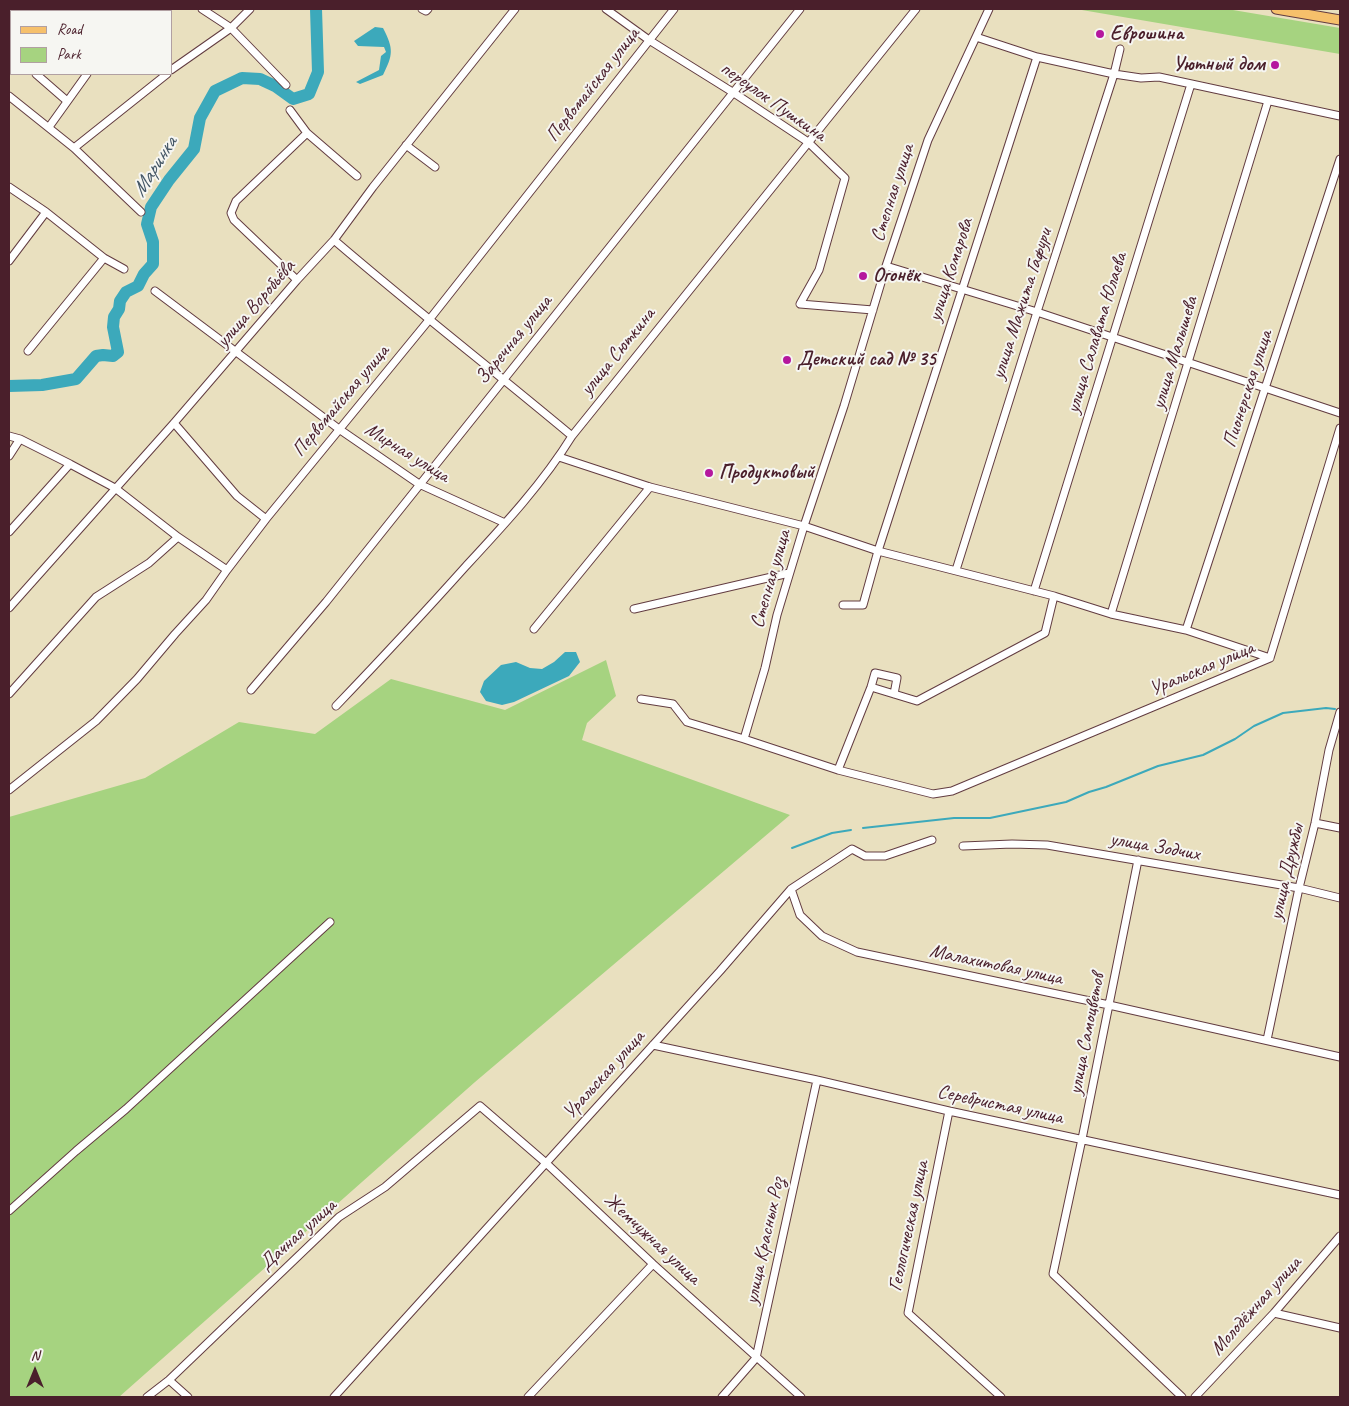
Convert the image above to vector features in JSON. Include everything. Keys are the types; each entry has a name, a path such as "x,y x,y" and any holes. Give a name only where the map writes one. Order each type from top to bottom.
{"main road":[{"path":"1276,9 1340,20"}],"street":[{"path":"202,9 231,28 286,85"},
{"path":"172,69 231,28 250,9"},
{"path":"422,9 426,11 428,9"},
{"name":"улица Воробьёва","path":"9,608 334,240 373,187 515,9"},
{"name":"переулок Пушкина","path":"606,9 649,40 808,142 845,178 818,270 800,304 873,310"},
{"name":"Первомайская улица","path":"9,790 96,721 137,679 206,600 266,519 430,320 674,9"},
{"name":"Заречная улица","path":"251,690 326,602 800,9"},
{"name":"улица Сюткина","path":"336,706 390,651 505,523 559,457 572,436 916,9"},
{"name":"Степная улица","path":"744,739 777,615 804,526 928,140 989,9"},
{"path":"976,37 1037,57 1114,74 1141,78 1159,77 1340,116"},
{"name":"улица Мажита Гафури","path":"956,570 1036,312 1114,74 1120,49"},
{"name":"улица Комарова","path":"843,605 862,605 1037,57"},
{"path":"37,75 67,101"},
{"path":"49,127 86,75"},
{"path":"74,148 166,75"},
{"name":"улица Салавата Юлаева","path":"1034,591 1191,84"},
{"path":"9,96 74,148 141,212"},
{"name":"улица Малышева","path":"1111,614 1268,101"},
{"path":"290,110 307,133 357,176"},
{"path":"297,280 234,220 231,213 236,201 307,133"},
{"path":"406,145 435,167"},
{"name":"Пионерская улица","path":"1186,630 1340,159"},
{"path":"9,187 46,212 104,258 124,269"},
{"path":"9,261 46,212"},
{"path":"334,240 572,436"},
{"path":"28,351 104,258"},
{"path":"886,266 1036,312 1340,413"},
{"name":"Мирная улица","path":"155,291 339,429 419,484 505,523"},
{"path":"174,423 237,496 266,519"},
{"name":"Уральская улица","path":"838,770 932,794 952,791 1270,658 1340,428"},
{"path":"9,436 20,439 115,488 178,537 227,570"},
{"path":"9,456 20,439"},
{"path":"559,457 650,487 804,526 878,551 1054,596 1111,614 1186,630 1270,658"},
{"path":"9,532 70,464"},
{"path":"534,628 650,487"},
{"path":"9,694 96,597 149,563 178,537"},
{"path":"634,610 790,573"},
{"path":"871,687 917,701 1045,633 1054,596"},
{"path":"641,699 673,704 687,722 838,770 875,673 897,678 894,694"},
{"name":"улица Дружбы","path":"1267,1040 1299,888 1315,823 1329,750 1340,712"},
{"path":"1315,823 1340,828"},
{"name":"Уральская улица","path":"334,1397 739,950 791,889 852,850 865,856 885,856 932,840"},
{"name":"улица Зодчих","path":"963,846 1047,845 1299,888 1340,898"},
{"name":"улица Самоцветов","path":"1138,860 1053,1274 1182,1397"},
{"name":"Малахитовая улица","path":"791,889 800,915 822,936 857,952 1109,1005 1340,1057"},
{"path":"9,1211 76,1150 123,1112 330,922"},
{"name":"Серебристая улица","path":"653,1045 1340,1195"},
{"name":"улица Красных Роз","path":"722,1397 756,1358 817,1080"},
{"name":"Жемчужная улица","path":"480,1106 546,1162 653,1264 801,1397"},
{"name":"Дачная улица","path":"147,1397 169,1380 339,1217 385,1187 480,1106"},
{"name":"Геологическая улица","path":"949,1111 908,1312 1001,1397"},
{"name":"Молодёжная улица","path":"1195,1397 1274,1313 1340,1236"},
{"path":"528,1397 653,1264"},
{"path":"1274,1313 1340,1328"},
{"path":"169,1380 188,1397"}],"green space":[{"path":"1076,9 1227,9 1340,28 1340,54"},
{"path":"606,660 616,696 587,723 582,740 790,815 475,1082 119,1397 9,1397 9,817 145,778 239,722 315,734 391,679 505,710"}],"water":[{"path":"375,27 383,28 389,41 391,52 389,62 383,75 360,84 356,82 379,70 381,56 386,52 384,47 358,46 354,41"},
{"path":"565,652 576,652 580,662 569,676 514,702 502,705 486,701 480,692 484,681 501,665 516,662 530,668 542,669 554,662"}],"waterway":[{"name":"Маринка","path":"9,386 42,385 76,379 96,356 113,356 118,352 113,327 114,317 119,309 120,301 126,292 138,286 144,274 153,264 153,242 147,224 151,207 169,180 194,149 200,118 215,91 242,78 260,79 275,86 293,99 309,94 318,72 316,9"},
{"path":"863,828 954,818 990,818 1066,802 1158,766 1203,755 1235,739 1254,726 1283,713 1326,708 1335,709"},
{"path":"792,848 832,833 851,830"}],"place":[{"name":"Еврошина","path":"1100,34"},
{"name":"Уютный дом","path":"1275,65"},
{"name":"Огонёк","path":"863,276"},
{"name":"Детский сад № 35","path":"787,360"},
{"name":"Продуктовый","path":"709,473"}]}
